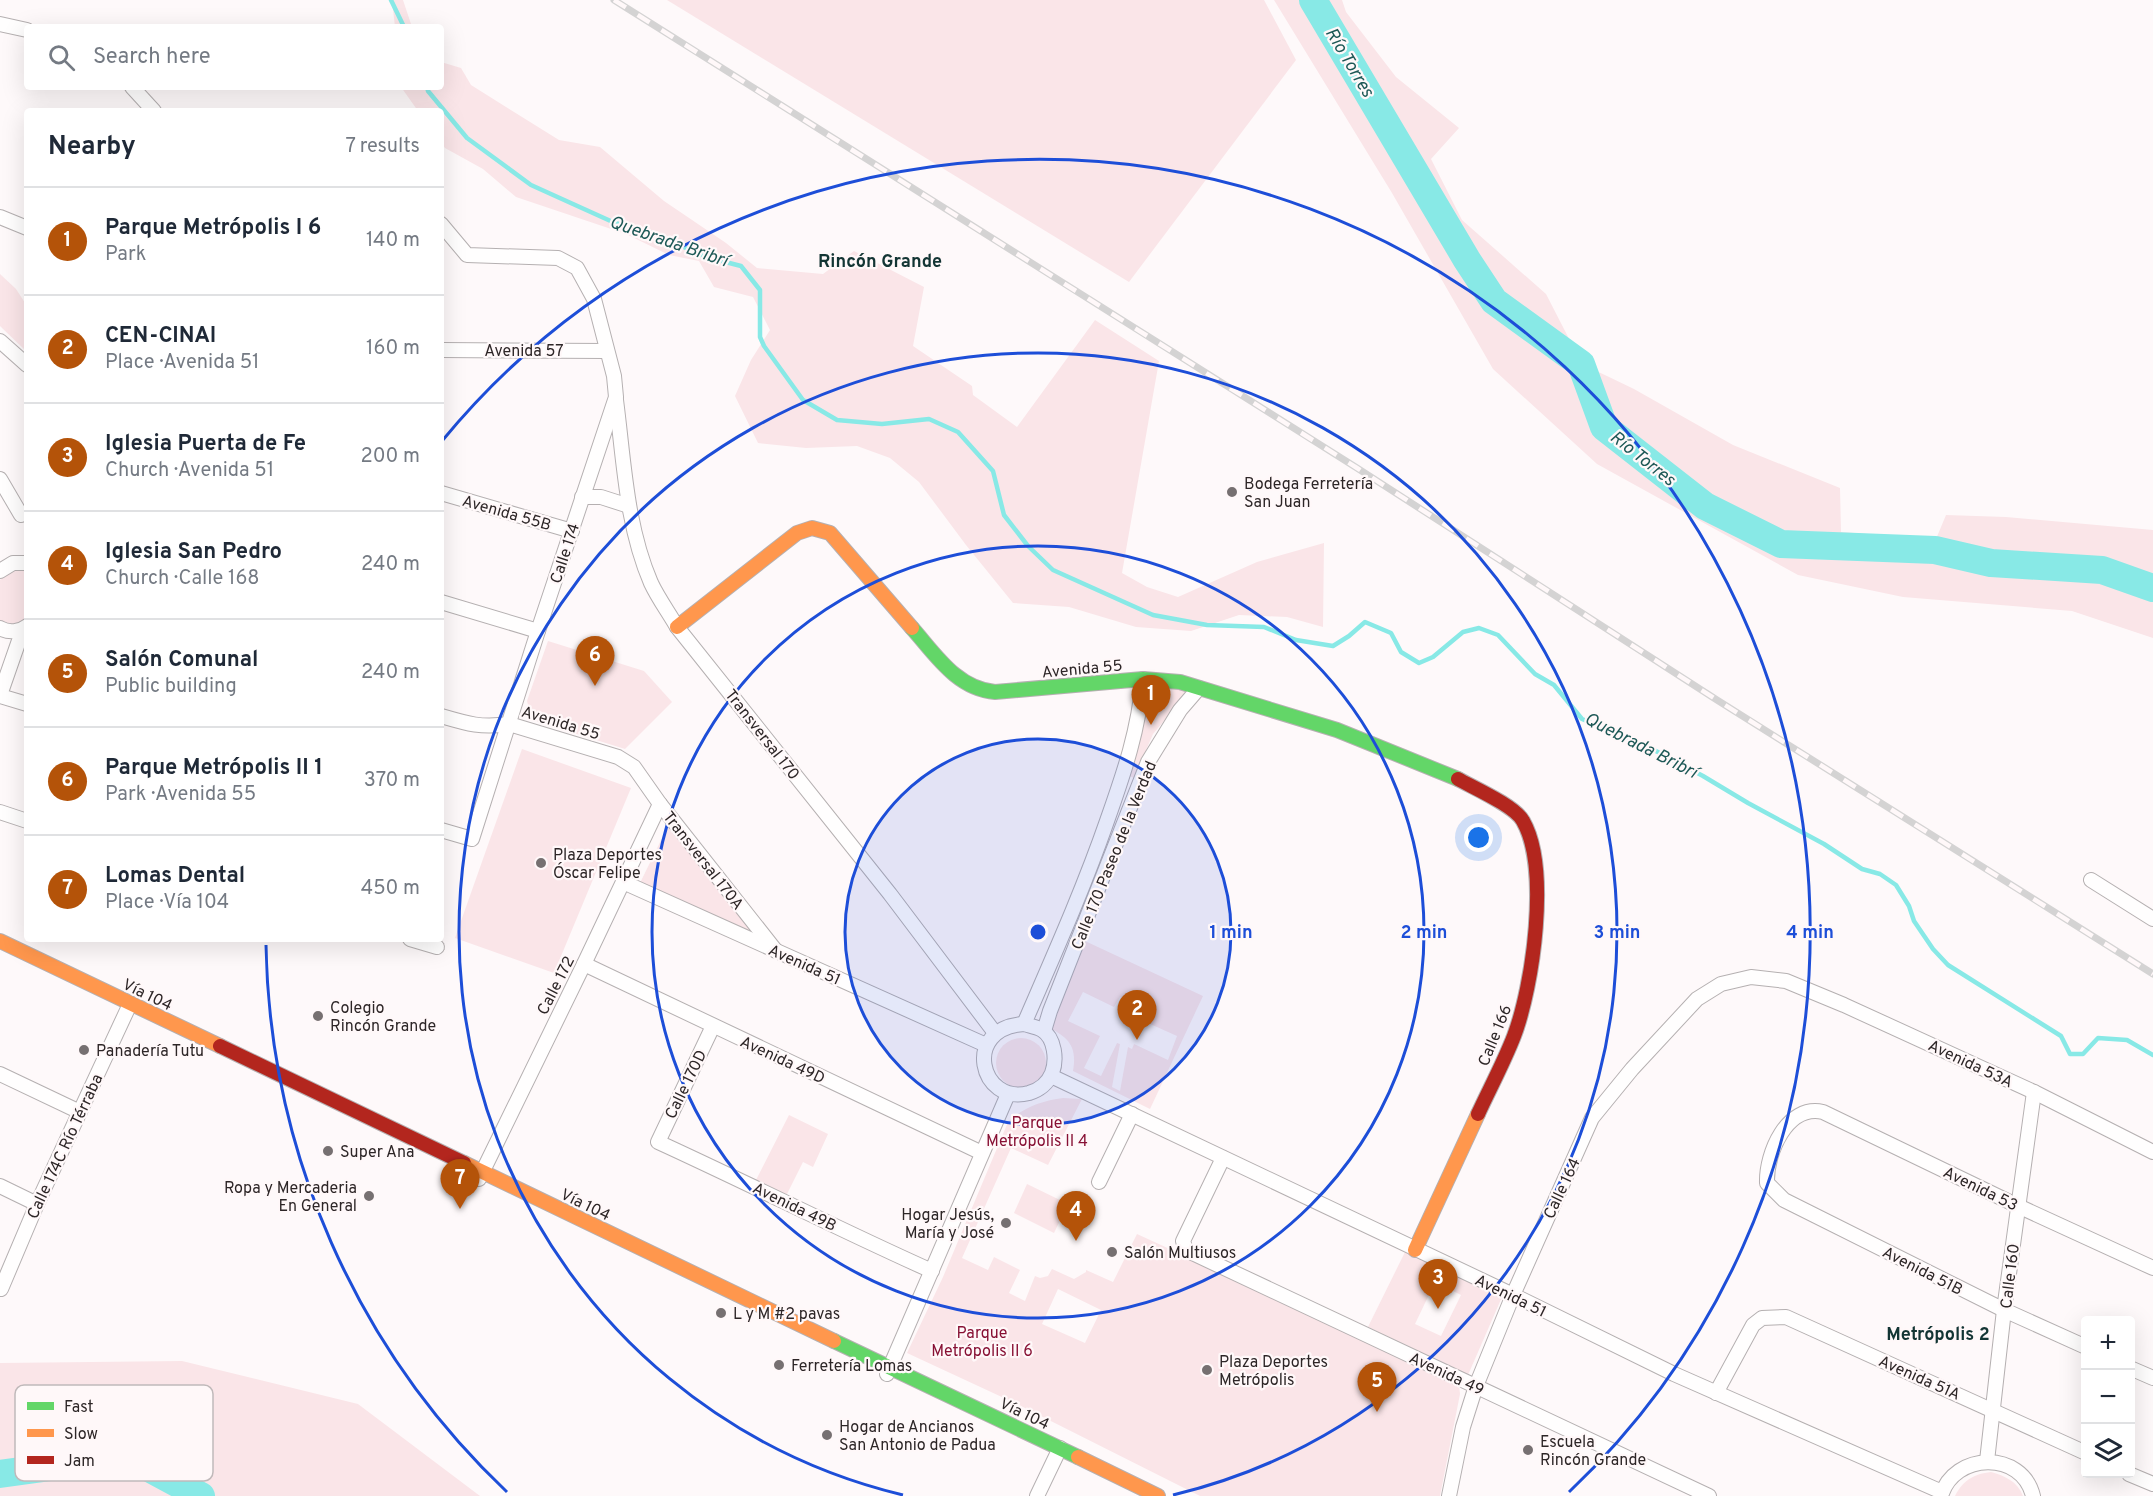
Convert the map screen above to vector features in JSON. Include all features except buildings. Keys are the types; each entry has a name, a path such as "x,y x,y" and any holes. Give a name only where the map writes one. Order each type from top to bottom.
{"main road":[{"name":"Avenida 55","path":"677,627 797,533 812,528 830,533 948,670 966,684 988,692 995,692 1143,679 1180,682 1337,730 1451,775 1497,800 1522,819"},
{"name":"Calle 166","path":"1415,1250 1514,1036 1526,999 1537,910 1537,879 1533,846 1522,819"},
{"name":"Vía 104","path":"0,941 128,1007"},
{"name":"Vía 104","path":"0,950 128,1007 1058,1452 1158,1496"},
{"name":"Vía 104","path":"1058,1452 1140,1496"}],"street":[{"path":"0,24 24,29"},
{"path":"135,90 151,108"},
{"path":"0,217 24,227"},
{"name":"Calle 174","path":"444,228 466,255 558,258 578,268 594,299 614,376 616,397 472,839 444,831"},
{"path":"0,340 24,362"},
{"name":"Avenida 57","path":"444,350 607,351"},
{"name":"Transversal 170","path":"616,397 635,539 652,584 677,627 890,894 995,1033"},
{"path":"0,478 21,515"},
{"name":"Avenida 55B","path":"444,494 572,531"},
{"path":"582,497 601,497 629,506"},
{"path":"0,571 13,562 24,563"},
{"path":"444,603 538,631"},
{"path":"1,633 24,628"},
{"path":"24,631 0,696 24,703"},
{"name":"Calle 170 Paseo de la Verdad","path":"1024,1024 1093,861 1121,781 1140,713 1143,679"},
{"name":"Calle 170 Paseo de la Verdad","path":"1044,1031 1148,762 1180,710 1199,688"},
{"name":"Avenida 55","path":"444,717 474,726 509,724 618,757 634,767"},
{"name":"Transversal 170A","path":"634,767 660,804 776,951"},
{"name":"Calle 172","path":"481,1176 660,804"},
{"path":"0,812 24,820"},
{"path":"2091,880 2153,919"},
{"name":"Avenida 51","path":"623,882 986,1045"},
{"path":"420,942 437,947"},
{"name":"Avenida 49D","path":"584,964 982,1153"},
{"name":"Calle 164","path":"1449,1496 1463,1427 1476,1386 1513,1295 1592,1118 1625,1077 1697,999 1722,984 1751,977 1786,981"},
{"name":"Avenida 53A","path":"1786,981 2034,1092 2153,1152"},
{"name":"Calle 174C Río Térraba","path":"1,1288 128,1007"},
{"path":"1024,1024 1044,1031 1055,1055 1051,1076 1036,1091 1021,1095 1008,1094 989,1079 984,1064 986,1045 995,1033 1010,1025 1024,1024"},
{"name":"Calle 170D","path":"658,1142 713,1026"},
{"path":"0,1074 80,1112"},
{"name":"Avenida 51","path":"1051,1076 1716,1393 1941,1494"},
{"name":"Calle 160","path":"1988,1461 2004,1310 2034,1092"},
{"path":"888,1371 1008,1094"},
{"name":"Avenida 53","path":"1767,1182 1769,1162 1783,1130 1797,1116 1808,1111 1823,1112 2153,1268"},
{"path":"1099,1182 1132,1114"},
{"name":"Avenida 49B","path":"658,1142 932,1271"},
{"name":"Avenida 49","path":"1222,1158 1183,1241 1186,1250 1709,1496"},
{"name":"Avenida 51B","path":"1767,1182 1784,1200 2004,1310 2081,1345"},
{"path":"0,1186 38,1204"},
{"name":"Avenida 51A","path":"1716,1393 1753,1324 1762,1318 1786,1317 2081,1451"},
{"path":"2135,1370 2153,1378"},
{"path":"1037,1496 1058,1452"},
{"path":"1941,1494 1949,1479 1960,1470 1973,1463 1988,1461 2002,1463 2015,1470 2025,1479 2033,1496"},
{"path":"2135,1476 2153,1485"}],"green space":[{"path":"392,0 403,0 411,24 395,24"},
{"path":"667,0 1264,0 1296,60 1129,282"},
{"path":"1274,0 1342,0 1346,12 1396,77 1459,128 1431,159 1462,220 1546,294 1582,364 1634,389 1733,445 1840,488 1841,532 1936,539 1946,515 2006,517 2153,530 2153,638 2072,611 1903,597 1798,575 1597,464 1493,369 1392,193"},
{"path":"444,63 461,68 471,85 559,140 600,147 664,201 726,243 757,268 823,274 854,251 924,287 913,346 972,386 973,395 1017,427 1095,320 1159,361 1122,573 1147,587 1178,597 1257,562 1324,543 1323,627 1287,617 1239,615 1191,631 1136,627 1069,607 1013,603 919,482 890,458 857,446 806,448 758,443 735,396 751,360 770,330 753,297 714,287 699,261 669,255 626,234 516,197 483,169 445,148 444,108 416,108 403,90 444,90"},
{"path":"0,274 16,289 24,301 24,349 0,326"},
{"path":"15,568 24,569 24,622 14,626 0,622 0,580 8,571"},
{"path":"548,641 644,671 672,702 625,749 538,722 531,716 527,701"},
{"path":"1147,683 1189,691 1153,734 1134,778 1129,776"},
{"name":"Plaza Deportes Óscar Felipe","path":"522,749 631,788 554,973 455,938"},
{"path":"668,826 759,939 640,883"},
{"path":"1085,941 1203,996 1150,1109 1073,1071 1073,1050 1063,1036 1050,1028","holes":["1083,992 1114,1007 1120,997 1134,1004 1130,1015 1177,1036 1168,1060 1134,1044 1132,1049 1128,1047 1120,1091 1112,1087 1120,1044 1117,1043 1101,1076 1084,1068 1100,1036 1068,1021"]},
{"path":"1021,1038 1030,1040 1041,1049 1046,1063 1044,1072 1035,1083 1021,1088 1012,1086 1001,1077 996,1063 998,1054 1007,1043"},
{"path":"1055,1099 1082,1099 1048,1165 1011,1148 962,1258 988,1270 994,1257 1020,1270 1009,1293 1025,1301 1035,1276 1040,1278 1048,1276 1052,1269 1074,1279 1086,1270 1113,1282 1137,1234 1451,1378 1459,1385 1460,1394 1440,1496 1200,1496 1021,1406 907,1353 943,1277 1008,1122 1027,1109","holes":["1058,1289 1101,1310 1085,1343 1042,1324"]},
{"path":"789,1115 828,1134 813,1167 803,1162 786,1196 755,1182"},
{"path":"1027,1184 1062,1201 1065,1210 1054,1233 1014,1213"},
{"path":"1405,1252 1502,1297 1468,1375 1368,1327","holes":["1435,1282 1461,1295 1441,1336 1415,1324"]},
{"path":"182,1361 358,1404 480,1496 0,1496 0,1363"},
{"path":"1991,1472 2010,1480 2023,1496 1955,1496 1970,1479 1979,1474"}],"waterway":[{"name":"Quebrada Bribrí","path":"391,0 403,24"},
{"name":"Río Torres","path":"1313,0 1467,260 1494,301 1581,364 1604,427 1705,506 1781,544 1935,550 1991,563 2102,570 2153,588"},
{"name":"Quebrada Bribrí","path":"428,90 442,108"},
{"name":"Quebrada Bribrí","path":"444,110 467,138 531,185 615,223 655,234 706,257 741,266 760,290 760,337 764,346 803,400 837,420 882,424 929,419 958,432 993,471 1004,515 1028,546 1053,570 1153,615 1207,625 1264,627 1296,640 1333,646 1365,622 1391,633 1401,652 1419,663 1433,657 1463,632 1479,628 1498,635 1535,674 1554,685 1582,719 1654,750 1824,844 1862,869 1880,874 1896,885 1909,906 1914,921 1933,949 1948,965 2061,1036 2070,1054 2083,1054 2098,1038 2127,1040 2153,1055"},
{"path":"0,1474 15,1472"},
{"path":"173,1481 201,1496"}],"railway":[{"path":"614,0 1357,468 1717,700 2153,974"}],"traffic: fast":[{"path":"912,628 948,669 969,684 981,689 995,692 1143,679 1180,682 1337,730 1458,779"},
{"path":"834,1341 1078,1457"}],"traffic: slow":[{"path":"677,627 797,533 812,528 830,533 912,628"},
{"path":"0,941 220,1046"},
{"path":"1415,1250 1478,1114"},
{"path":"464,1163 834,1341"},
{"path":"1078,1457 1158,1496"}],"traffic: jam":[{"path":"1458,779 1503,803 1519,815 1531,842 1536,867 1536,927 1521,1014 1514,1036 1478,1114"},
{"path":"220,1046 464,1163"}],"place":[{"name":"Bodega Ferretería San Juan","path":"1232,492"},
{"name":"Parque Metrópolis II 1","path":"595,686"},
{"name":"Parque Metrópolis I 6","path":"1151,725"},
{"name":"Plaza Deportes Óscar Felipe","path":"541,863"},
{"name":"Colegio Rincón Grande","path":"318,1016"},
{"name":"CEN-CINAI","path":"1137,1040"},
{"name":"Panadería Tutu","path":"84,1050"},
{"name":"Super Ana","path":"328,1151"},
{"name":"Ropa y Mercaderia En General","path":"369,1196"},
{"name":"Lomas Dental","path":"460,1209"},
{"name":"Hogar Jesús, María y José","path":"1006,1223"},
{"name":"Iglesia San Pedro","path":"1076,1241"},
{"name":"Salón Multiusos","path":"1112,1252"},
{"name":"Iglesia Puerta de Fe","path":"1438,1309"},
{"name":"L y M #2 pavas","path":"721,1313"},
{"name":"Ferretería Lomas","path":"779,1365"},
{"name":"Plaza Deportes Metrópolis","path":"1207,1370"},
{"name":"Salón Comunal","path":"1377,1412"},
{"name":"Hogar de Ancianos San Antonio de Padua","path":"827,1435"},
{"name":"Escuela Rincón Grande","path":"1528,1450"}],"district":[{"name":"Rincón Grande","path":"880,261"},
{"name":"Metrópolis 2","path":"1938,1334"}],"park label":[{"name":"Parque Metrópolis II 4","path":"1037,1131"},
{"name":"Parque Metrópolis II 6","path":"982,1341"}]}
